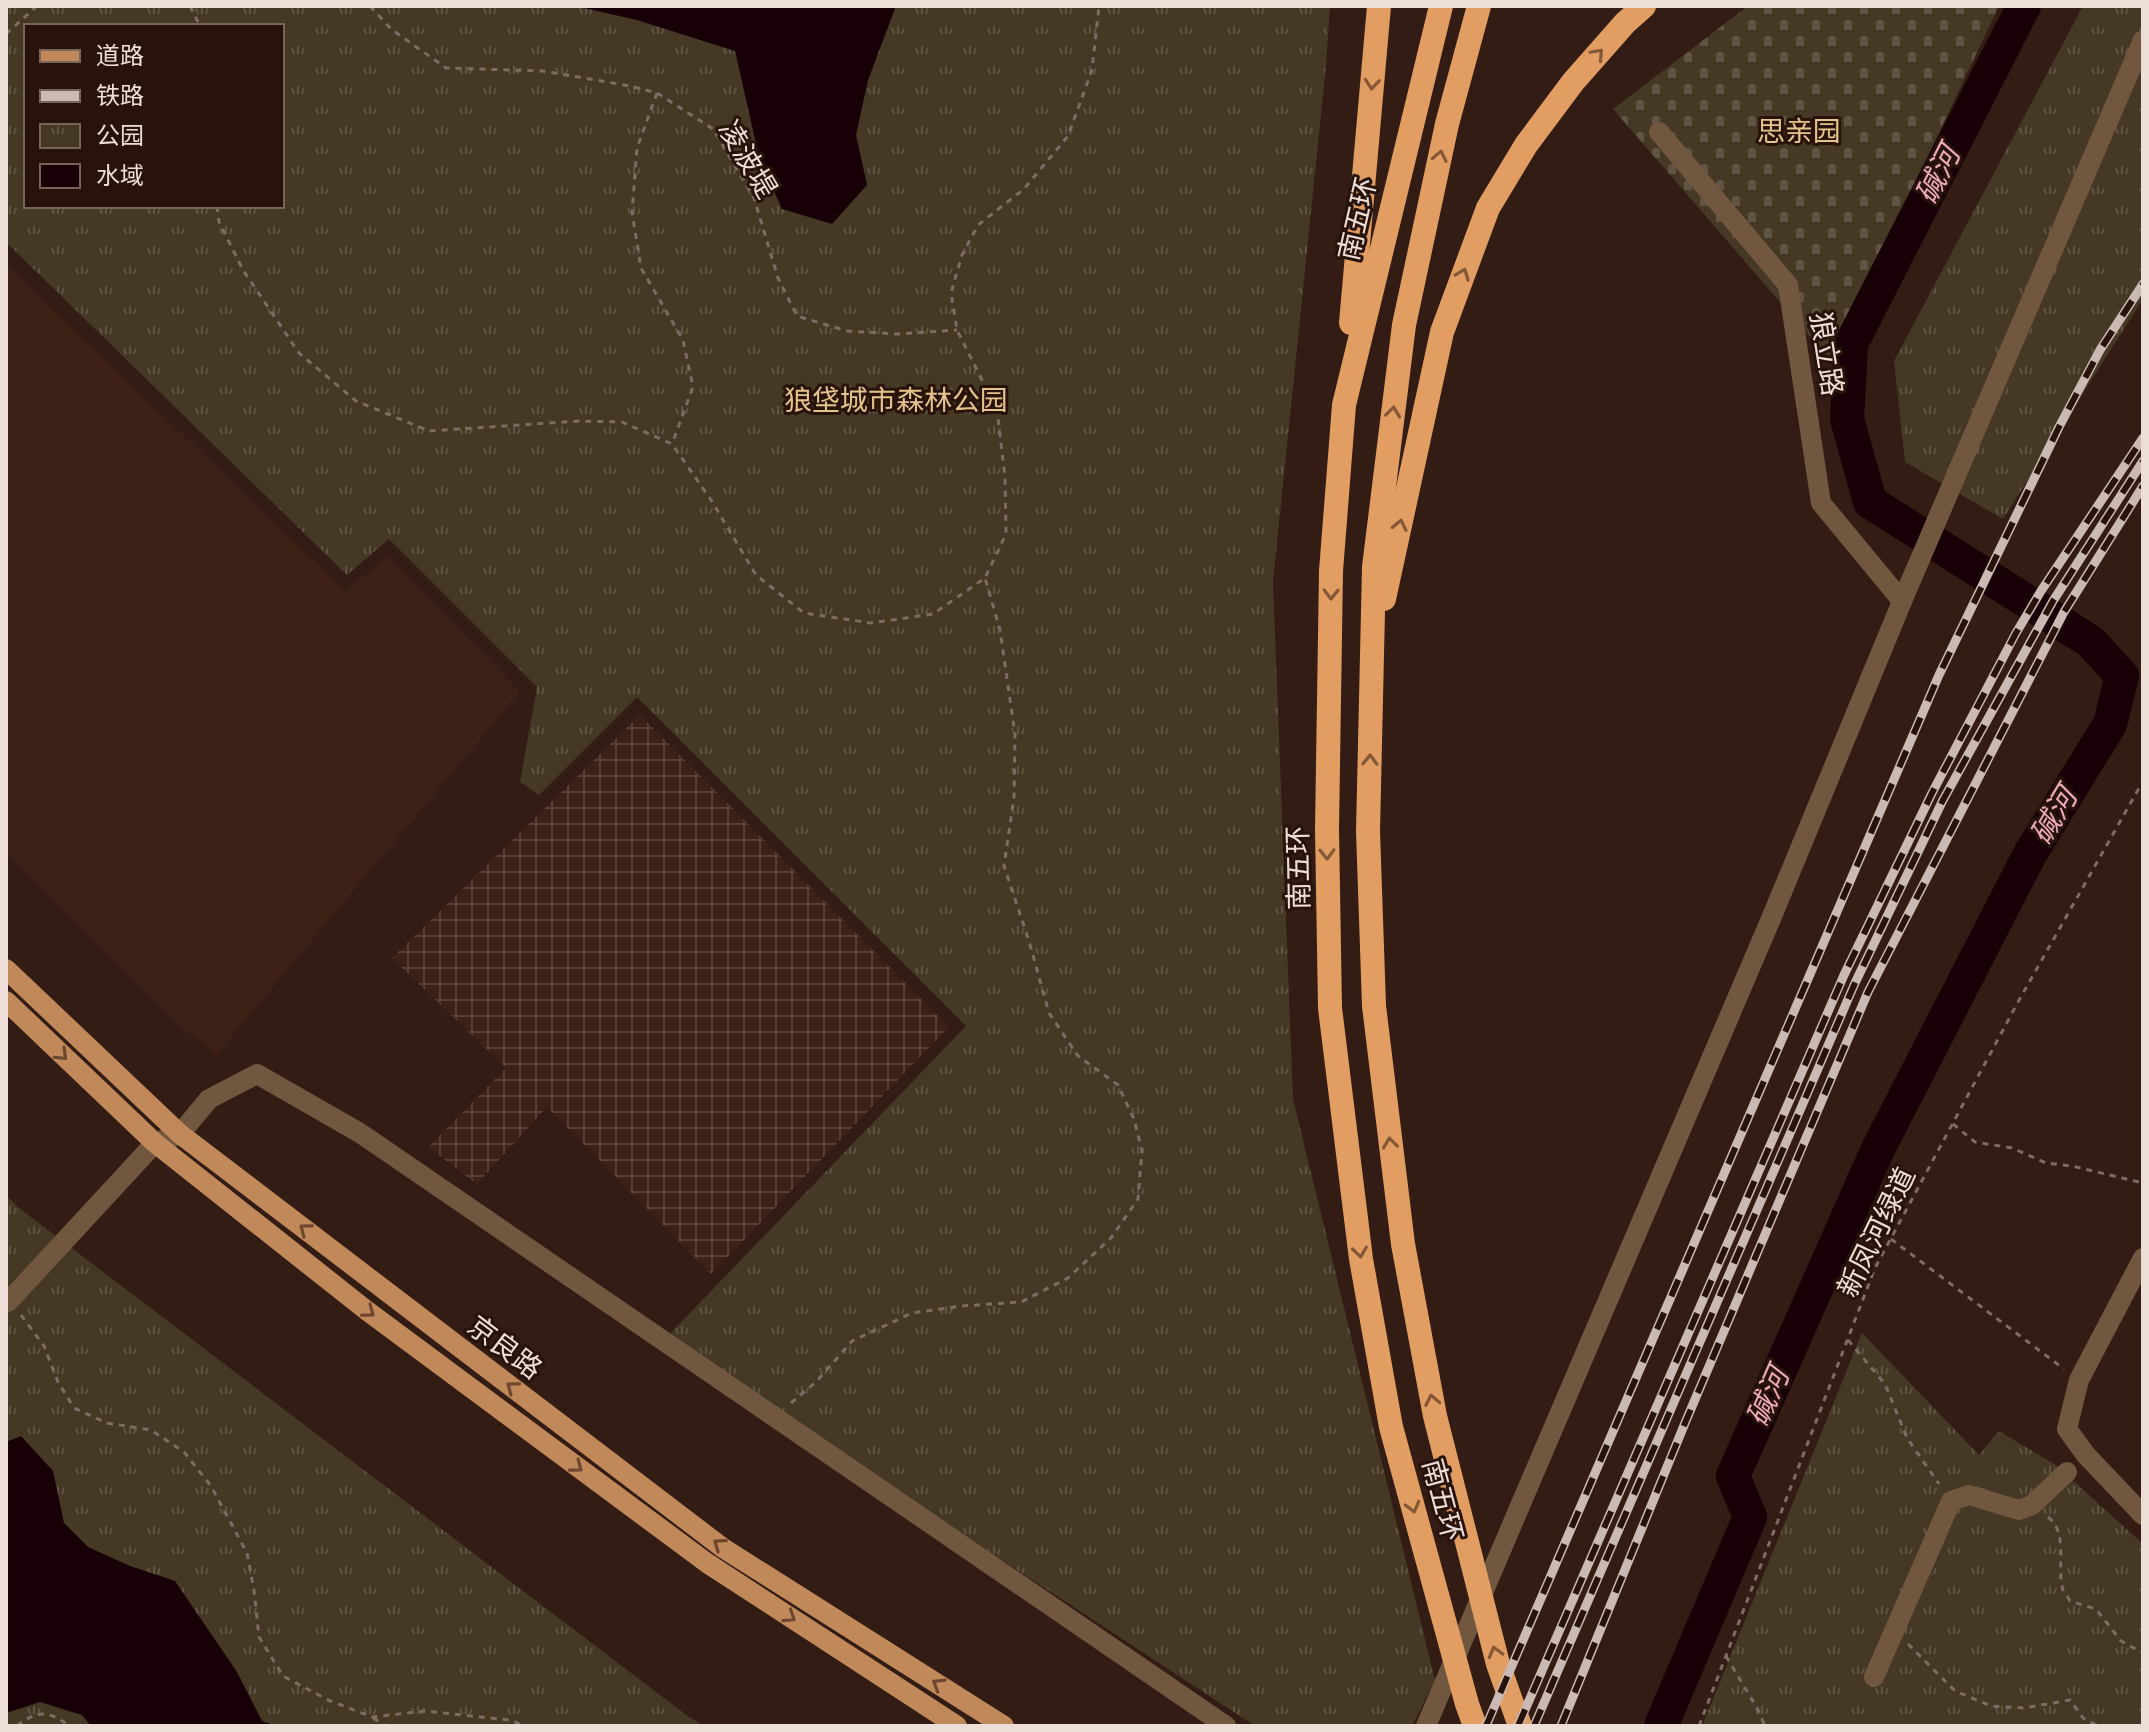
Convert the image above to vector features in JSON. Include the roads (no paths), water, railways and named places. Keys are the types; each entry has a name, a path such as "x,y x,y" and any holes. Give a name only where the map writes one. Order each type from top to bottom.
{"highway":[{"path":"1344,405 1379,6"},
{"name":"南五环","path":"1441,6 1344,405 1331,571 1327,829 1330,1008 1361,1259 1391,1427 1475,1726"},
{"name":"南五环","path":"1479,6 1447,124 1404,325 1374,567 1368,831 1374,1006 1403,1244 1435,1416 1498,1664 1520,1726"},
{"path":"1372,656 1442,332 1488,208 1526,145 1573,82 1644,6"}],"main road":[{"name":"京良路","path":"6,969 180,1134 723,1548 1004,1726"},
{"name":"京良路","path":"6,1001 155,1143 366,1310 707,1563 957,1726"}],"street":[{"path":"1426,1726 1773,914 1902,600 2143,40"},
{"name":"狼立路","path":"1659,132 1788,285 1821,503 1902,600"},
{"path":"8,1302 155,1143 180,1134 209,1099 257,1074 360,1133 1226,1726"},
{"path":"2143,1258 2079,1380 2067,1429 2086,1455 2143,1515"},
{"path":"1874,1677 1951,1501 1969,1495 2019,1510 2032,1505 2067,1472"}],"water":[{"path":"575,6 896,6 868,80 856,135 867,185 832,224 782,209 759,157 735,51 637,20"},
{"path":"21,1436 53,1471 64,1523 88,1547 130,1566 175,1581 237,1672 262,1721 276,1726 91,1726 82,1715 40,1702 6,1713 6,1442"}],"waterway":[{"name":"碱河","path":"1661,1726 1750,1517 1733,1476 1878,1149 2030,854 2110,724 2122,676 2091,642 1870,502 1847,419 1851,344 2024,6"}],"railway":[{"path":"1486,1726 1939,675 2059,427 2100,350 2143,284"},
{"path":"1518,1726 1844,975 1932,793 2016,633 2143,438"},
{"path":"1534,1726 1855,983 1943,800 2053,601 2143,461"},
{"path":"1561,1726 1685,1423 1868,992 2064,612 2143,486"}],"park label":[{"name":"思亲园","path":"1799,131"},
{"name":"狼垡城市森林公园","path":"896,400"}]}
